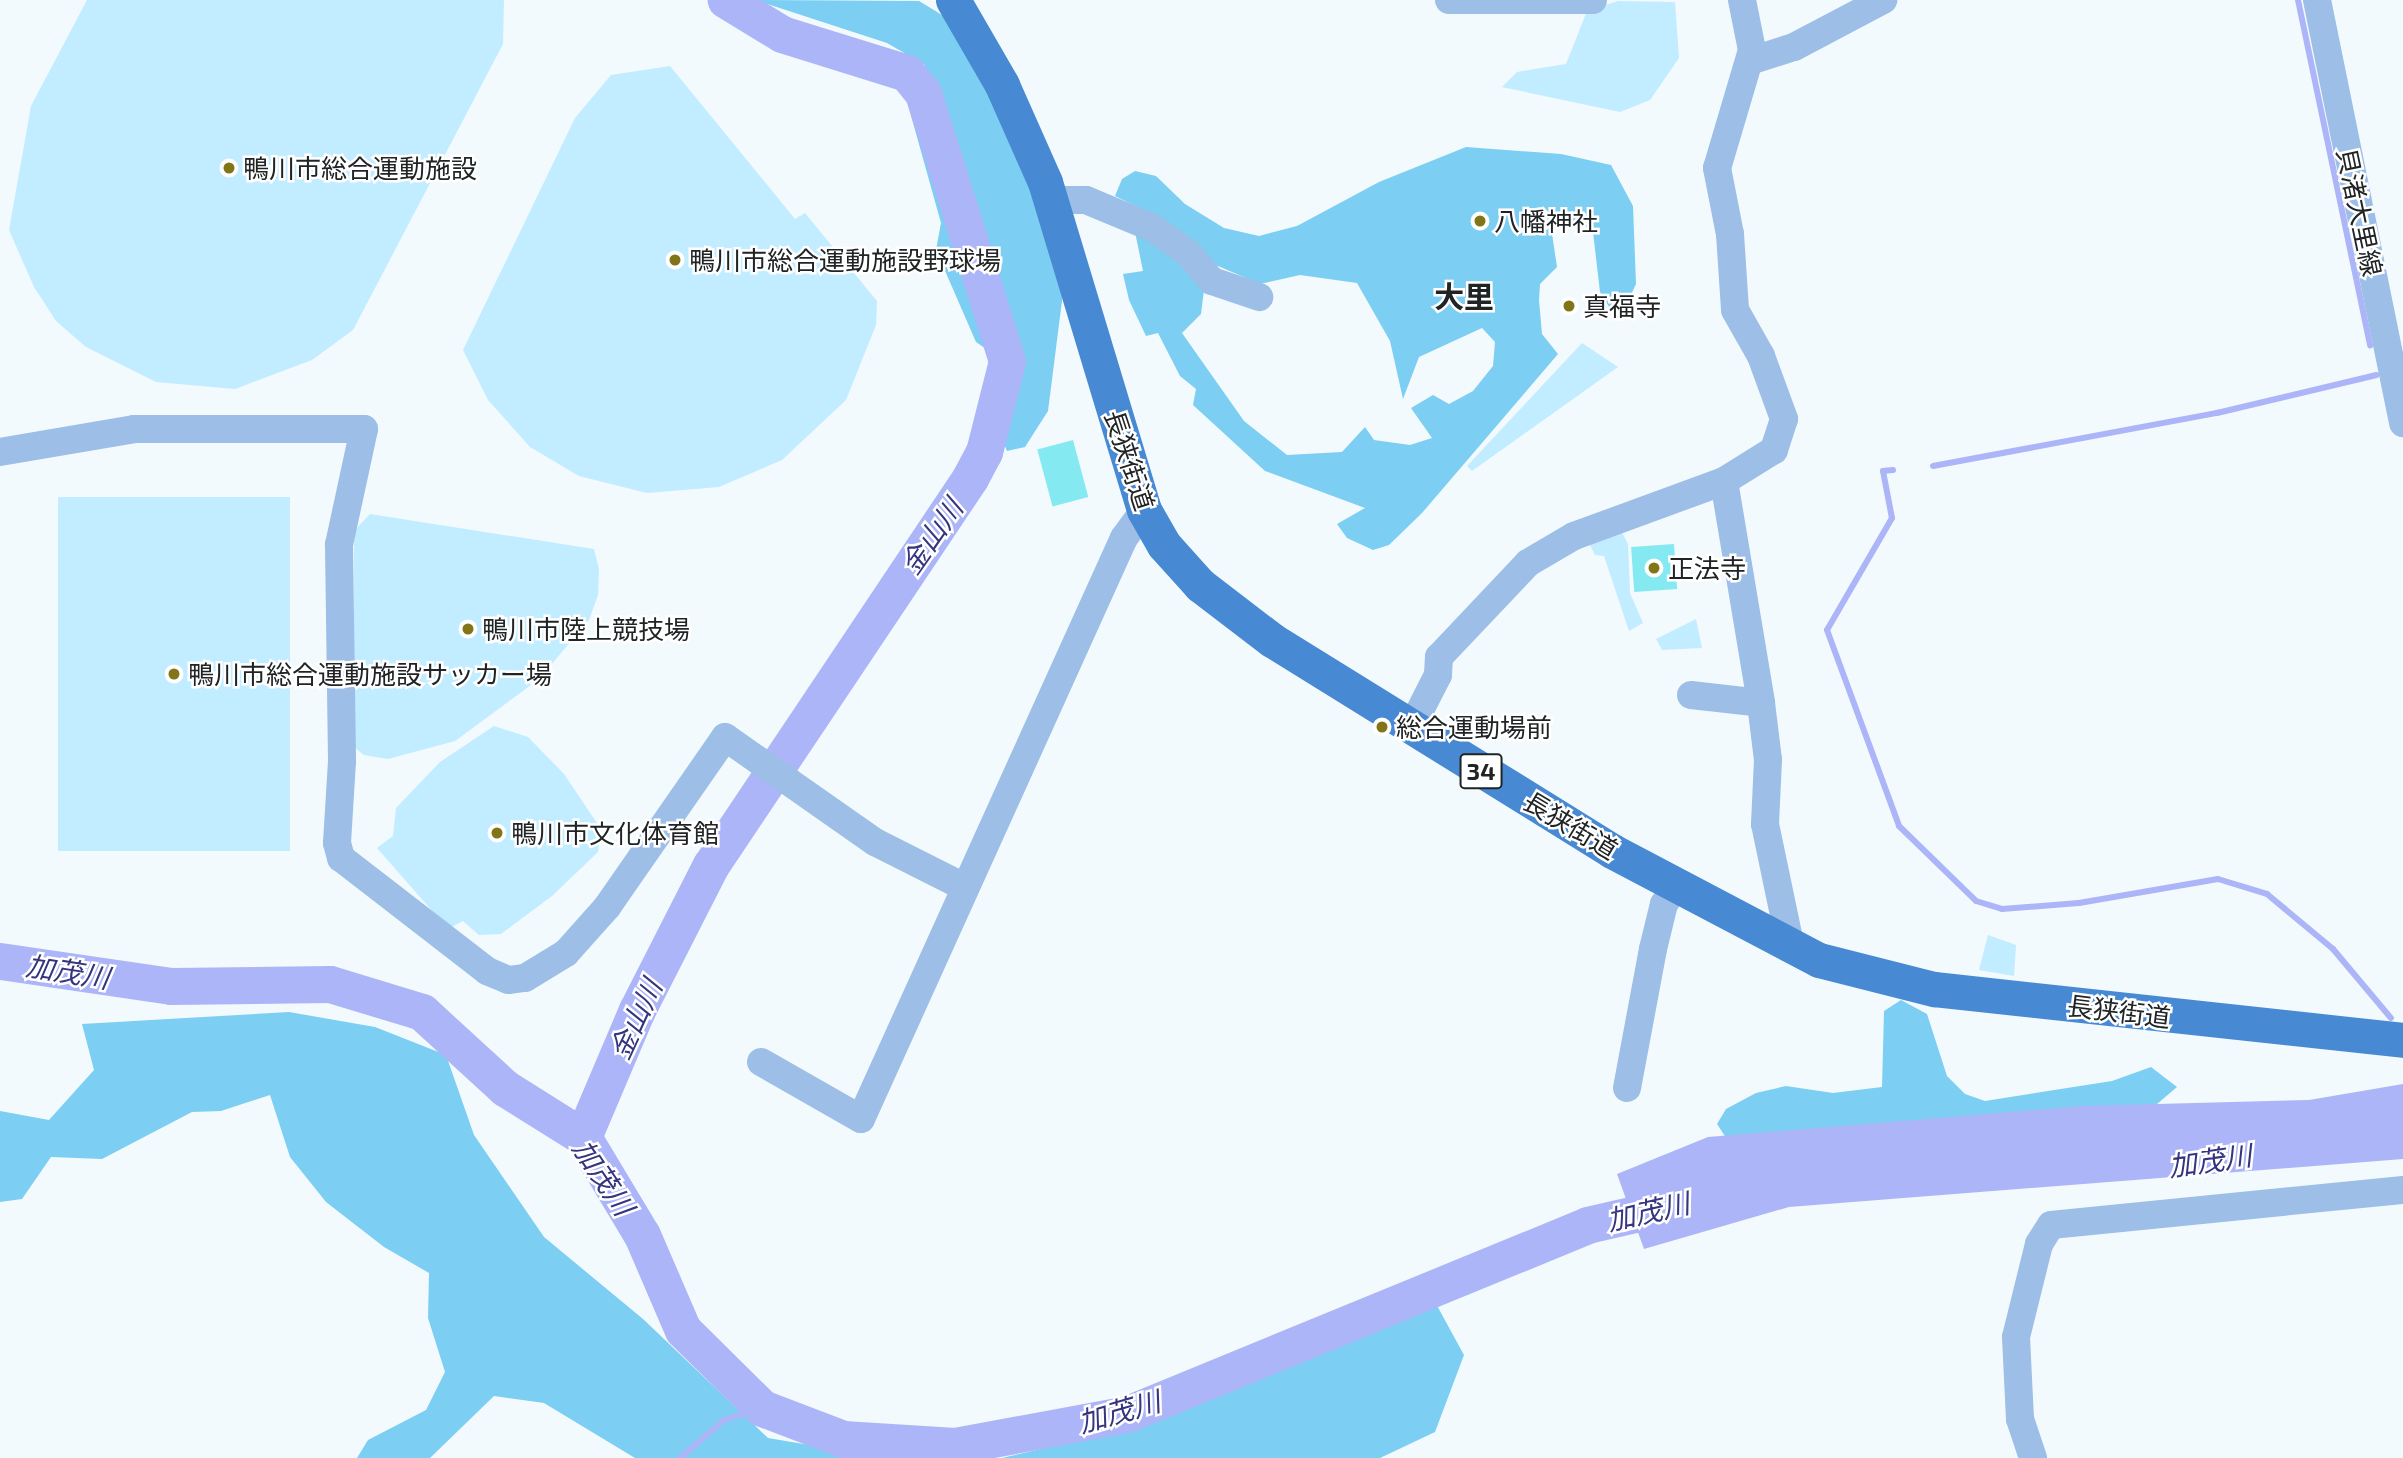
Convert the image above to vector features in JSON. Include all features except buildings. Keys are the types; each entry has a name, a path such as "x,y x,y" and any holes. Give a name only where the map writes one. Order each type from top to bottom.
{"main road":[{"name":"長狭街道","path":"953,0 1008,97 1051,200 1144,510 1174,558 1214,597 1272,640 1411,728 1676,886 1791,948 1848,970 1934,989 2403,1040"}],"street":[{"path":"1449,0 1593,0"},
{"path":"1411,728 1438,675 1440,657 1528,563 1574,536 1724,481 1774,450 1784,419 1761,356 1735,310 1730,234 1717,168 1750,61 1742,0"},
{"path":"1750,61 1794,47 1883,0"},
{"name":"貝渚大里線","path":"2317,0 2403,424"},
{"path":"1051,200 1086,200 1153,228 1189,254 1212,281 1259,297"},
{"path":"0,452 134,429 364,429 339,545 341,858 488,971 508,979 525,978 566,953 607,907 725,737 761,766 875,842 964,887"},
{"path":"1724,481 1768,760 1765,824 1791,948"},
{"path":"761,1062 861,1119 1124,538 1144,510"},
{"path":"1691,695 1761,703"},
{"path":"1628,1088 1661,915 1676,886"},
{"path":"2033,1458 2020,1419 2016,1337 2039,1244 2051,1225 2403,1190"}],"shaded area":[{"name":"鴨川市総合運動施設","path":"87,0 504,0 503,44 353,330 312,360 235,389 156,382 86,347 56,321 34,287 9,230 31,106"},
{"path":"755,0 919,1 947,18 980,66 1029,181 1063,293 1048,411 1025,447 1007,451 1000,434 1009,391 992,353 976,342 936,250 941,223 905,94 925,65 887,43"},
{"path":"1618,1 1675,2 1679,58 1650,100 1620,112 1502,87 1517,72 1566,64 1587,11"},
{"name":"鴨川市総合運動施設野球場","path":"670,66 795,219 805,213 877,301 876,325 846,400 782,460 719,487 647,493 579,476 530,447 488,400 463,350 575,118 611,75"},
{"path":"1466,147 1561,154 1611,165 1633,206 1636,284 1626,305 1611,310 1600,292 1593,232 1579,221 1551,227 1557,267 1540,284 1539,300 1542,334 1558,354 1422,513 1389,545 1373,550 1347,538 1337,524 1365,508 1265,471 1193,405 1196,389 1180,376 1158,333 1146,336 1129,300 1123,274 1143,271 1135,232 1151,234 1204,290 1201,314 1182,333 1244,421 1287,455 1342,452 1365,427 1374,440 1410,445 1432,438 1411,408 1433,395 1449,404 1473,391 1493,366 1495,342 1482,328 1419,357 1403,399 1390,341 1357,283 1300,275 1260,284 1197,257 1150,213 1115,196 1122,179 1135,171 1156,176 1185,204 1224,228 1259,236 1297,226 1379,182"},
{"path":"1582,343 1618,367 1472,471 1467,466"},
{"name":"鴨川市総合運動施設サッカー場","path":"58,497 290,497 290,851 58,851"},
{"name":"鴨川市陸上競技場","path":"370,514 594,549 599,569 598,595 589,620 539,679 455,741 388,759 364,755 354,747 354,531"},
{"path":"1618,525 1628,544 1630,593 1643,623 1629,631 1604,556 1595,555 1586,537"},
{"path":"1696,619 1702,648 1662,650 1656,639"},
{"name":"鴨川市文化体育館","path":"494,726 528,737 564,774 601,829 598,852 552,896 501,934 479,935 463,921 448,929 377,848 393,836 396,808 440,762"},
{"path":"1988,935 2016,945 2014,976 1979,970"},
{"path":"1901,1000 1927,1014 1947,1076 1965,1094 1985,1101 2112,1081 2151,1067 2177,1087 2144,1115 1742,1162 1717,1124 1726,1109 1756,1093 1786,1086 1833,1093 1882,1087 1884,1011"},
{"path":"289,1012 375,1027 446,1055 474,1135 544,1237 643,1319 768,1438 886,1458 635,1458 544,1403 494,1396 430,1458 357,1458 368,1440 426,1410 445,1372 428,1318 429,1273 384,1247 326,1202 290,1157 270,1095 221,1111 192,1112 102,1159 51,1157 22,1199 0,1202 0,1111 49,1120 94,1070 82,1024"},
{"path":"1435,1302 1464,1355 1435,1432 1380,1458 1002,1458 1076,1441"}],"water":[{"path":"2403,1084 2403,1159 1789,1207 1644,1249 1617,1174 1708,1137 2082,1106 2309,1100"}],"waterway":[{"name":"金山川","path":"583,1137 637,1010 711,865 970,478 984,452 1007,361 923,93 907,73 782,34 726,0"},
{"path":"2298,0 2370,346"},
{"path":"1933,466 2217,413 2377,375"},
{"path":"1893,470 1883,471 1892,518 1827,630 1899,826 1976,901 2002,909 2079,903 2218,879 2267,894 2333,949 2391,1018"},
{"name":"加茂川","path":"0,961 171,986 330,984 422,1012 505,1088 583,1137 642,1235 683,1330 762,1408 843,1439 955,1446 1127,1414 1587,1225 1679,1204"},
{"path":"680,1458 724,1420 762,1408"}],"place":[{"name":"鴨川市総合運動施設","path":"229,168"},
{"name":"八幡神社","path":"1480,221"},
{"name":"鴨川市総合運動施設野球場","path":"675,260"},
{"name":"真福寺","path":"1569,306"},
{"name":"正法寺","path":"1654,568"},
{"name":"鴨川市陸上競技場","path":"468,629"},
{"name":"鴨川市総合運動施設サッカー場","path":"174,674"},
{"name":"総合運動場前","path":"1382,727"},
{"name":"鴨川市文化体育館","path":"497,833"}],"district":[{"name":"大里","path":"1464,296"}]}
